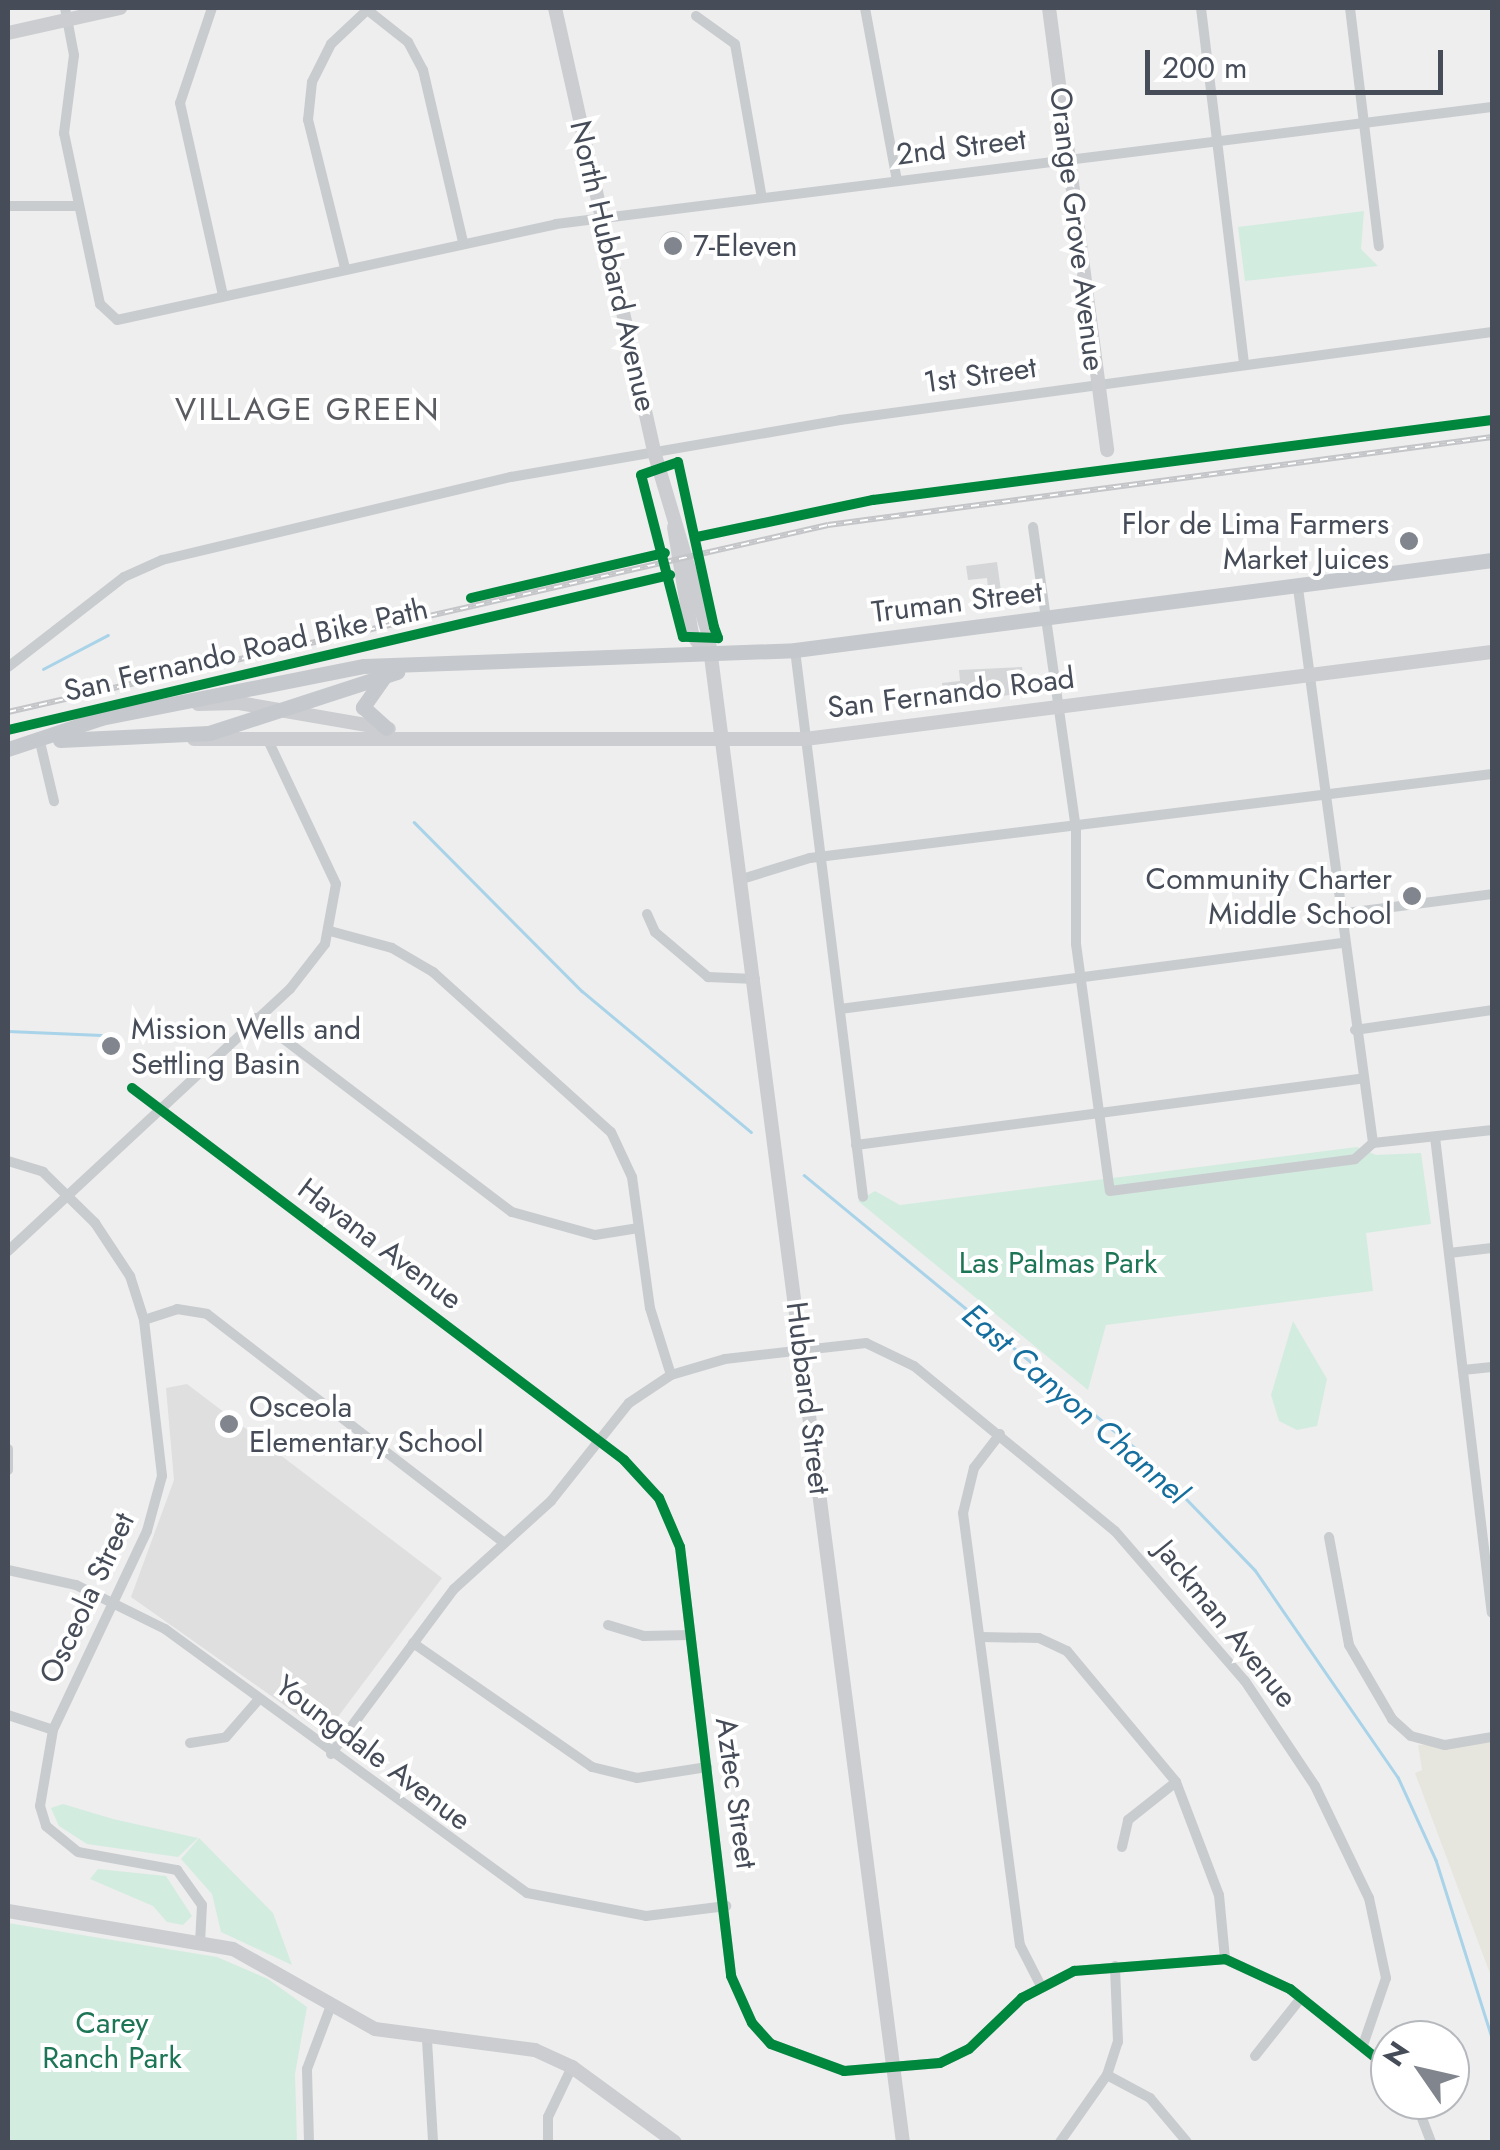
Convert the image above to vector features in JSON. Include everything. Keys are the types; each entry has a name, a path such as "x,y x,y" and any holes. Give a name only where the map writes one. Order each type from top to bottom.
{"main road":[{"path":"8,34 67,14 120,8"},
{"name":"North Hubbard Avenue","path":"555,8 682,555"},
{"name":"Orange Grove Avenue","path":"1049,8 1107,450"},
{"name":"Hubbard Street","path":"682,555 723,740 904,2142"},
{"name":"Truman Street","path":"76,729 248,685 425,664 794,650 1492,560"},
{"name":"San Fernando Road","path":"40,742 269,742 414,737 805,739 1492,652"},
{"name":"Truman Street","path":"173,739 284,710 425,664"},
{"path":"386,728 363,707 372,685 389,674"},
{"name":"San Fernando Road","path":"8,749 76,729 207,703 284,710 386,728 414,737"},
{"path":"8,1911 200,1941 269,1964 330,2008 427,2040 508,2044 572,2066 668,2141"}],"street":[{"path":"212,8 180,103 223,296"},
{"path":"865,8 897,180"},
{"path":"1201,8 1244,364"},
{"path":"1350,8 1379,246"},
{"path":"345,268 308,120 312,82 331,44 365,9 408,42 423,70 463,242"},
{"path":"8,206 79,206 64,133 74,55 67,14"},
{"path":"696,16 735,44 762,198"},
{"name":"2nd Street","path":"79,206 107,316 121,320 556,224 1492,107"},
{"name":"1st Street","path":"8,667 124,576 162,560 542,470 1096,384 1492,332"},
{"path":"1033,527 1076,830 1082,979 1110,1191 1356,1159 1373,1142 1492,1130"},
{"path":"1298,588 1359,1079 1373,1142"},
{"path":"794,650 863,1197"},
{"path":"40,742 54,800"},
{"path":"8,1251 63,1192 155,1106 309,970 330,931 336,884 269,742"},
{"path":"742,880 820,858 1076,830 1492,774"},
{"path":"1339,914 1492,894"},
{"path":"647,914 655,932 708,977 756,979"},
{"path":"330,931 392,948 432,972 594,1114 626,1156 656,1335 671,1376"},
{"path":"840,1009 1342,942"},
{"path":"1354,1030 1492,1010"},
{"path":"256,1018 512,1212 595,1235 638,1228"},
{"path":"856,1145 1359,1079"},
{"name":"Havana Avenue","path":"132,1088 597,1440"},
{"path":"1434,1138 1492,1613"},
{"name":"Osceola Street","path":"8,1161 43,1172 112,1245 144,1320 162,1476 112,1603 53,1730 40,1779 46,1826 78,1852 176,1870 202,1905 200,1941"},
{"path":"1449,1253 1492,1248"},
{"path":"144,1320 178,1309 207,1314 504,1544"},
{"name":"Jackman Avenue","path":"331,1754 413,1643 504,1544 551,1501 629,1403 671,1376 726,1359 878,1347 1000,1434 1176,1593 1315,1786 1369,1898 1384,1954 1381,2007 1363,2045"},
{"path":"1463,1370 1492,1366"},
{"path":"1000,1434 974,1468 963,1513 1020,1945 1041,1986 1115,1966 1225,1959 1301,1998 1370,2051"},
{"name":"Aztec Street","path":"597,1440 645,1478 670,1520 708,1768 731,1976 752,2023 771,2044 816,2067 894,2070 969,2049 1041,1986"},
{"path":"8,1449 8,1470"},
{"path":"1477,1488 1492,1486"},
{"path":"1329,1537 1350,1646 1392,1719 1411,1736 1445,1745 1492,1738"},
{"name":"Youngdale Avenue","path":"8,1570 76,1585 165,1630 527,1893 646,1916 726,1906"},
{"path":"608,1625 643,1636 690,1636"},
{"path":"981,1637 1039,1638 1067,1651 1176,1782 1214,1876 1225,1959"},
{"path":"413,1643 592,1767 637,1778 708,1768"},
{"path":"190,1743 226,1737 259,1699"},
{"path":"8,1715 53,1730"},
{"path":"1122,1848 1128,1820 1176,1782"},
{"path":"1060,2142 1108,2075 1118,2042 1115,1966"},
{"path":"1255,2056 1301,1998"},
{"path":"309,2142 307,2069 330,2008"},
{"path":"427,2040 433,2142"},
{"path":"548,2142 548,2117 572,2066"},
{"path":"1108,2075 1150,2098 1187,2142"}],"shaded area":[{"path":"187,1384 442,1578 325,1734 131,1597 174,1480 166,1388"},
{"path":"1492,1741 1492,1979 1415,1773 1422,1770 1418,1745"}],"green space":[{"path":"1364,211 1361,249 1378,266 1245,281 1238,227"},
{"name":"Las Palmas Park","path":"1357,1147 1376,1155 1421,1153 1431,1224 1366,1233 1373,1291 1106,1325 1088,1390 858,1201 875,1191 900,1205"},
{"path":"1293,1321 1327,1379 1317,1426 1297,1430 1279,1421 1271,1395"},
{"path":"63,1804 198,1838 178,1857 87,1844 59,1826 51,1808"},
{"path":"199,1838 273,1913 292,1965 221,1932 212,1894 181,1859"},
{"path":"98,1869 166,1876 192,1916 183,1925 167,1922 153,1906 90,1879"},
{"name":"Carey Ranch Park","path":"8,1923 217,1957 268,1979 307,2007 295,2074 297,2142 8,2142"}],"building":[{"name":"7-Eleven","path":"673,231 683,235 687,245 683,255 673,259 663,255 659,245 663,235"},
{"path":"997,562 1002,598 989,599 987,578 968,580 966,566"},
{"path":"1022,667 1026,693 945,703 942,683 960,681 959,670"}],"waterway":[{"name":"East Canyon Channel","path":"43,669 108,635"},
{"name":"East Canyon Channel","path":"414,822 582,991 751,1132"},
{"path":"8,1031 101,1035"},
{"name":"East Canyon Channel","path":"804,1175 1143,1454 1255,1570 1398,1777 1436,1860 1492,2038"}],"railway":[{"path":"8,712 828,525 1492,437"}],"cycle path":[{"path":"697,537 873,500 1492,420"},
{"path":"678,462 714,627 718,638 683,637 641,475 678,462"},
{"path":"471,598 665,553"},
{"name":"San Fernando Road Bike Path","path":"8,730 670,575"},
{"path":"132,1088 624,1460 659,1498 680,1547 731,1976 752,2023 771,2044 844,2071 940,2063 969,2049 1022,1998 1074,1971 1225,1959 1290,1989 1370,2053"}],"place":[{"name":"7-Eleven","path":"673,246"},
{"name":"Flor de Lima Farmers Market Juices","path":"1409,541"},
{"name":"Community Charter Middle School","path":"1412,896"},
{"name":"Mission Wells and Settling Basin","path":"111,1046"},
{"name":"Osceola Elementary School","path":"229,1424"}],"district":[{"name":"VILLAGE GREEN","path":"308,409"}]}
